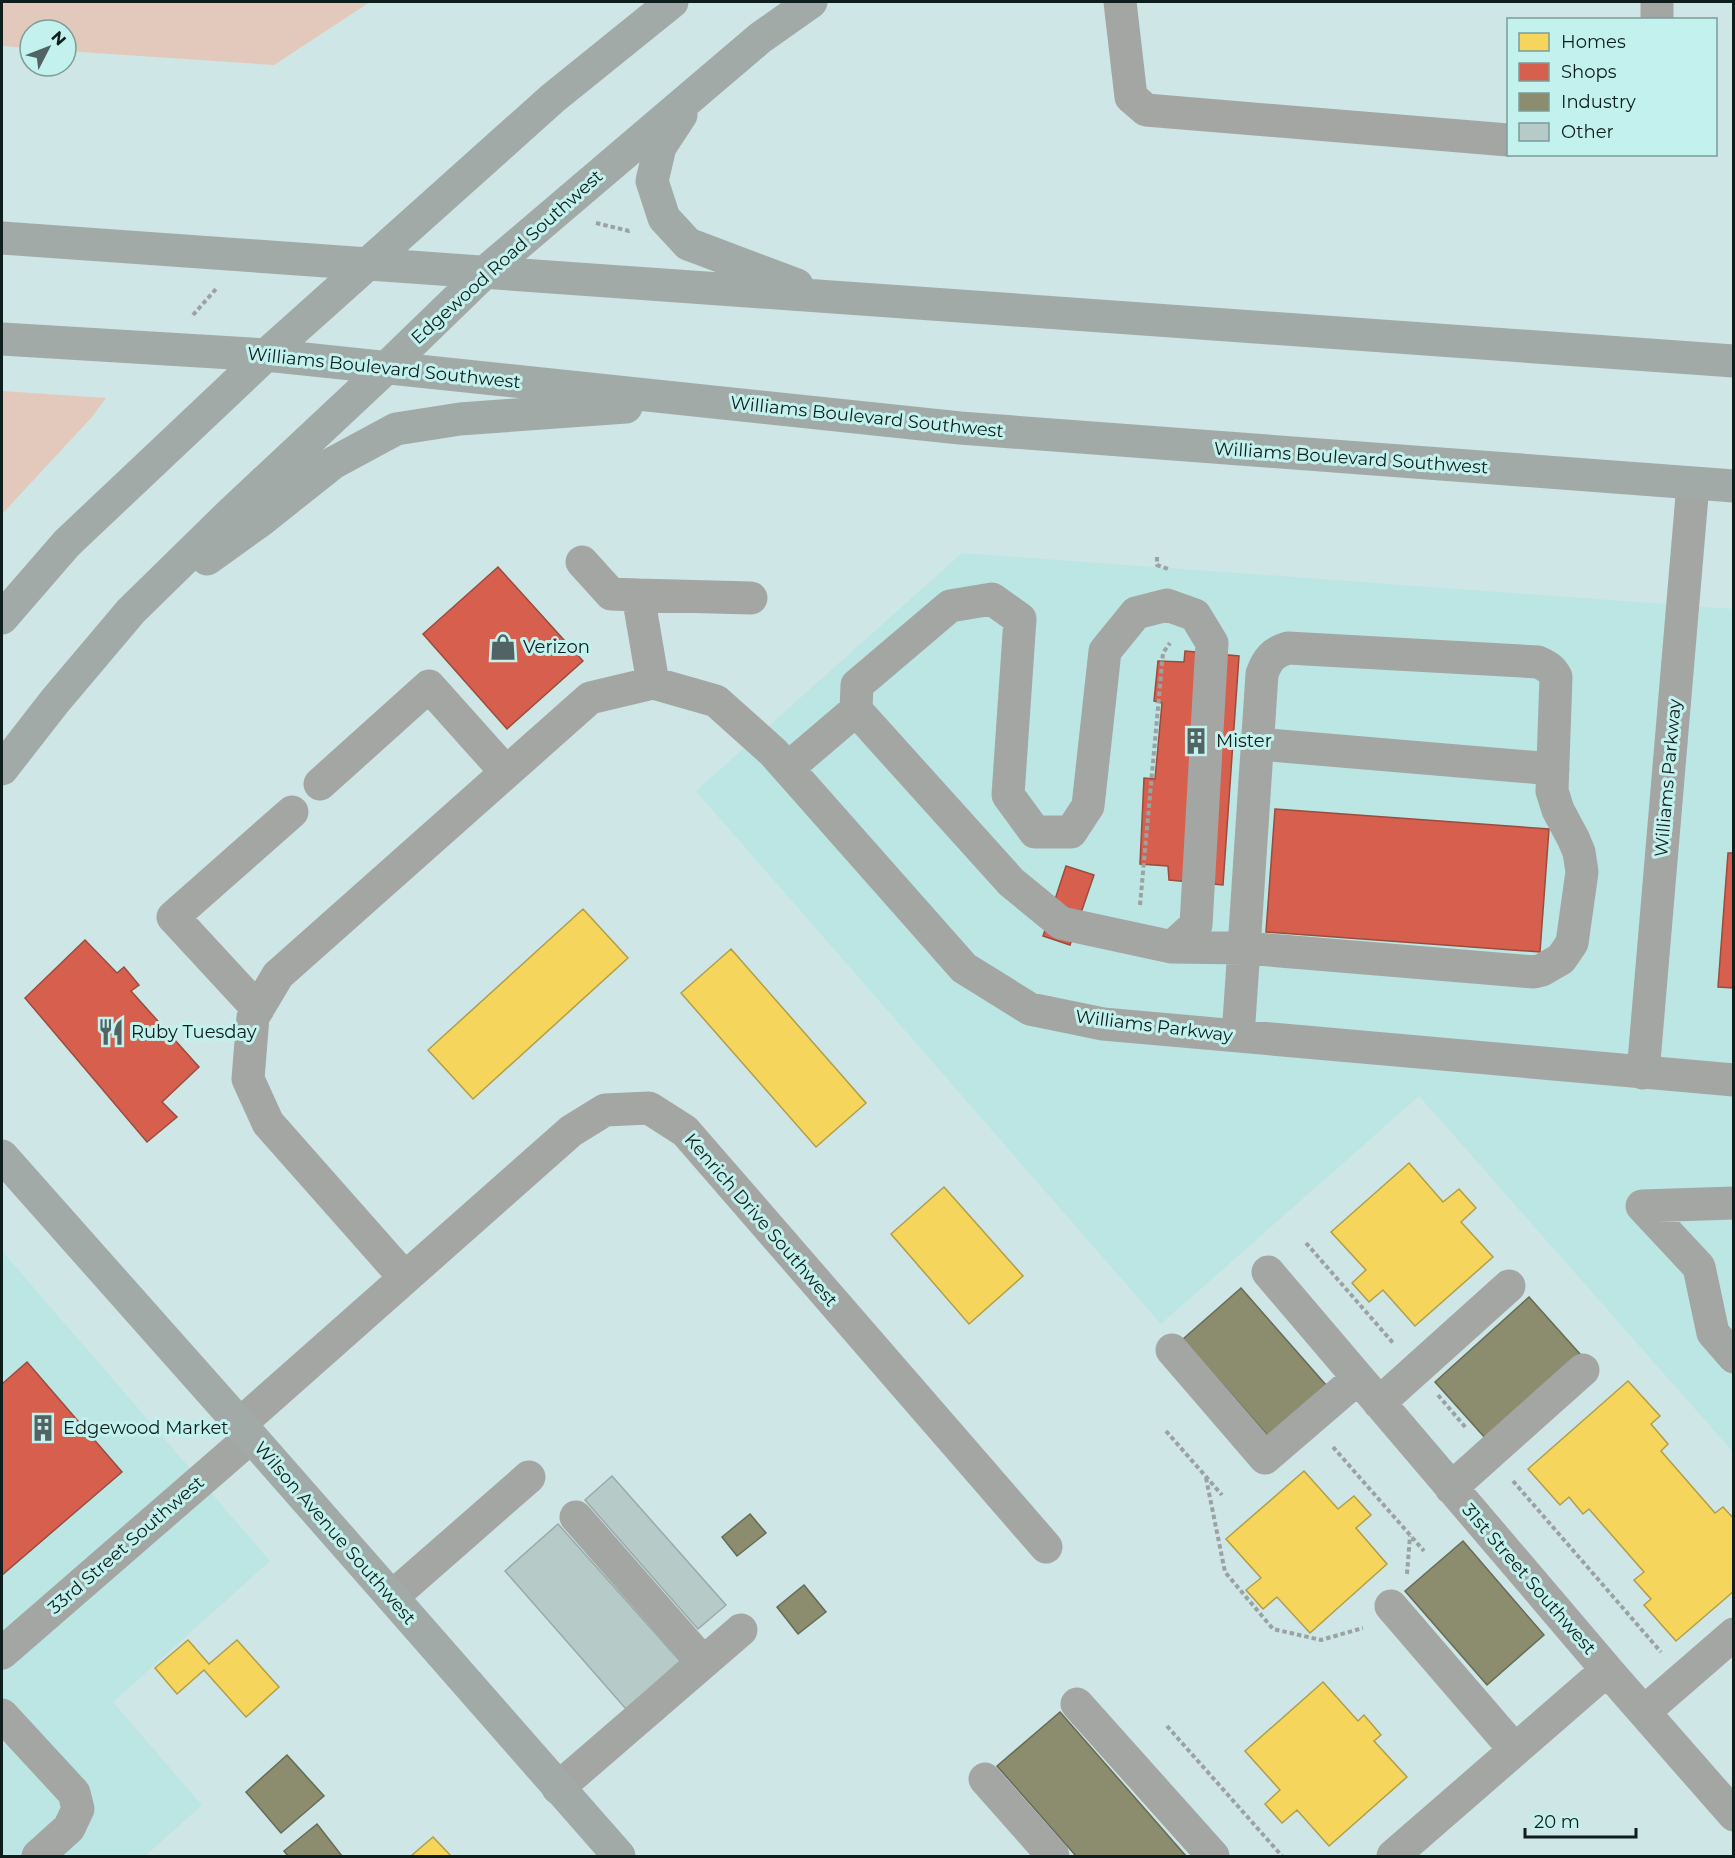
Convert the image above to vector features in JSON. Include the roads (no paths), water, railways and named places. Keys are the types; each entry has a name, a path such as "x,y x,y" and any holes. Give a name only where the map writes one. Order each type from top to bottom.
{"main road":[{"path":"2,618 67,543 266,355 553,98 672,2"},
{"name":"Edgewood Road Southwest","path":"2,769 54,701 131,611 484,273 760,38 811,2"},
{"path":"697,91 660,147 652,181 664,218 688,244 832,298"},
{"path":"2,238 1734,361"},
{"name":"Williams Boulevard Southwest","path":"2,339 266,355 960,428 1734,486"},
{"path":"131,611 260,521 333,463 396,429 460,419 705,401"},
{"name":"Wilson Avenue Southwest","path":"2,1156 392,1597 615,1855"}],"street":[{"path":"1120,2 1131,97 1146,110 1507,140"},
{"path":"1657,2 1657,18"},
{"name":"Williams Parkway","path":"1643,1073 1693,484"},
{"path":"582,562 612,594 751,598"},
{"path":"405,1278 268,1123 248,1079 253,1017 279,975 590,698 653,684 638,595"},
{"path":"1172,947 1196,925 1212,644 1195,615 1167,605 1136,613 1105,651 1088,806 1071,832 1035,832 1008,795 1020,620 992,599 950,606 857,685 856,710 1011,882 1060,923 1172,947 1244,948 1534,972 1560,959 1572,944 1582,872 1574,838 1558,810 1552,791 1556,677 1550,668 1538,662 1288,648 1272,656 1262,674 1258,744 1244,948 1238,1036"},
{"name":"Williams Parkway","path":"653,684 716,701 780,760 964,968 1030,1009 1102,1024 1734,1080"},
{"path":"320,784 429,686 507,772"},
{"path":"780,760 856,710"},
{"path":"1258,744 1553,769"},
{"path":"258,1009 173,916 292,812"},
{"name":"Kenrich Drive Southwest","path":"245,1431 405,1278 571,1131 605,1110 649,1108 685,1131 1046,1547"},
{"path":"1734,1203 1642,1206 1699,1267 1713,1334 1734,1357"},
{"name":"31st Street Southwest","path":"1268,1272 1607,1670 1393,1857"},
{"path":"1379,1403 1509,1286"},
{"path":"1172,1350 1264,1458 1358,1378"},
{"path":"1451,1488 1583,1370"},
{"name":"33rd Street Southwest","path":"2,1653 245,1431"},
{"path":"392,1597 529,1477"},
{"path":"576,1517 703,1662"},
{"path":"1391,1606 1515,1750"},
{"path":"558,1788 741,1629"},
{"path":"1644,1712 1734,1634"},
{"path":"1607,1670 1734,1815"},
{"path":"1077,1704 1213,1857"},
{"path":"2,1715 74,1793 78,1809 69,1828 38,1857"},
{"path":"985,1779 1053,1857"}],"place":[{"name":"Verizon","path":"503,647"},
{"name":"Mister","path":"1196,741"},
{"name":"Ruby Tuesday","path":"111,1032"},
{"name":"Edgewood Market","path":"43,1428"}]}
